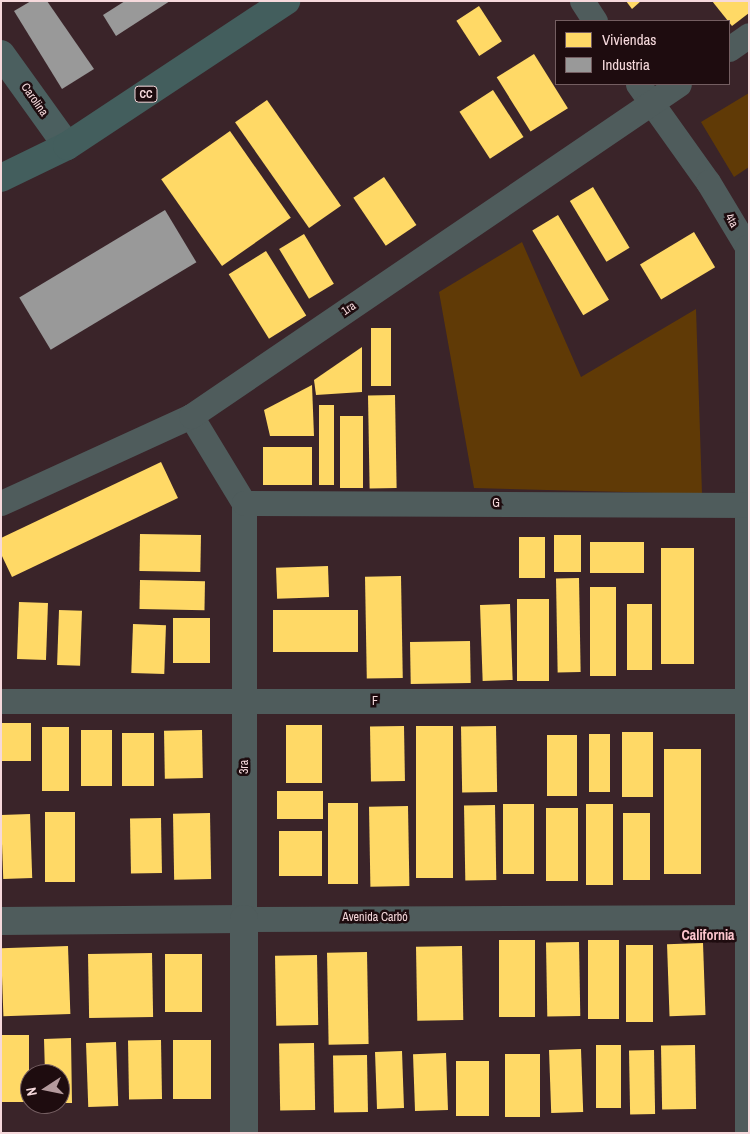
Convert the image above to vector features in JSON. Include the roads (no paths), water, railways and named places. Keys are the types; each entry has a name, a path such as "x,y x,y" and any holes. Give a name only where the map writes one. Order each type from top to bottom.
{"main road":[{"name":"CC","path":"1,178 67,146 286,1"},
{"name":"Carolina","path":"1,54 67,146"}],"street":[{"path":"582,1 594,20"},
{"path":"730,48 749,35"},
{"name":"1ra","path":"1,503 191,416 644,93 675,85"},
{"name":"4ta","path":"644,93 708,182 748,247 747,1133"},
{"path":"191,416 244,503"},
{"name":"G","path":"244,503 748,505"},
{"name":"3ra","path":"244,503 246,702 244,1133"},
{"name":"F","path":"1,701 748,701"},
{"name":"Avenida Carbó","path":"1,921 244,918 748,917"}],"district":[{"name":"California","path":"708,935"}]}
